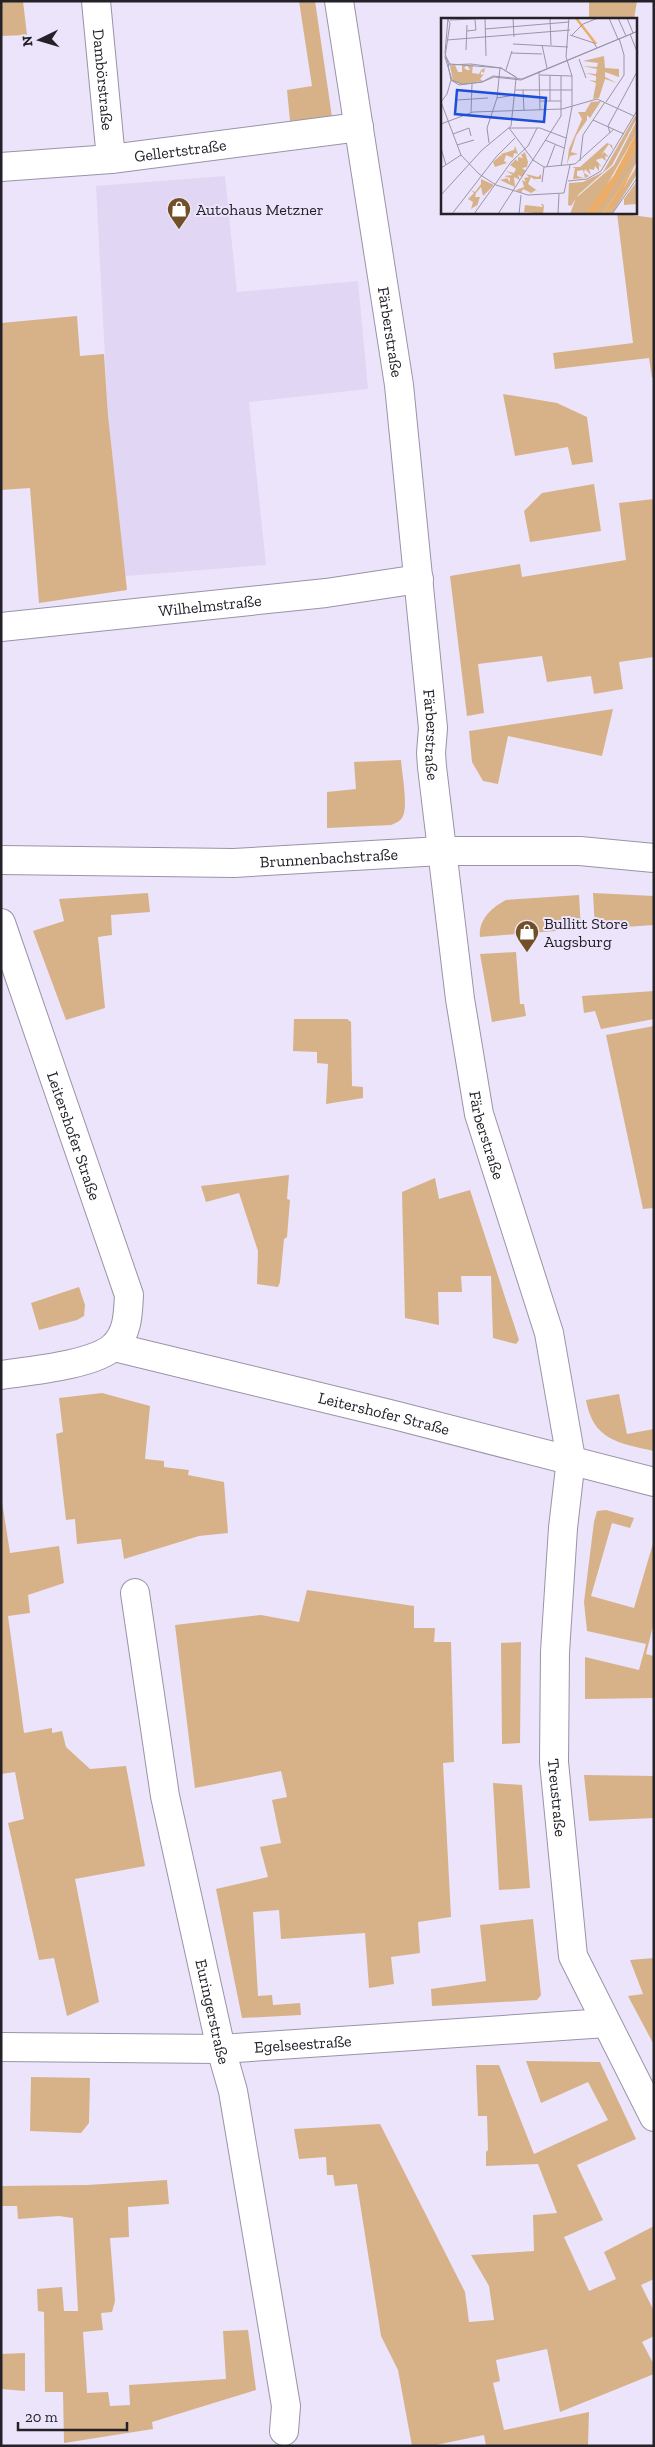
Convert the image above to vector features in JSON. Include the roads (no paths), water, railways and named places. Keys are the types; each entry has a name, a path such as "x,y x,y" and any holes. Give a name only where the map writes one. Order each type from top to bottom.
{"street":[{"name":"Dambörstraße","path":"96,1 111,159"},
{"name":"Färberstraße","path":"339,1 399,385 434,728 431,752 441,851 460,999 479,1114 549,1334 570,1459"},
{"name":"Gellertstraße","path":"1,167 111,159 359,127"},
{"name":"Wilhelmstraße","path":"1,628 326,593 419,579"},
{"name":"Brunnenbachstraße","path":"1,860 234,863 441,851 580,851 654,858"},
{"name":"Leitershofer Straße","path":"1,923 48,1066 129,1295 128,1324 114,1346 570,1459 654,1482"},
{"path":"1,1375 86,1360 114,1346"},
{"name":"Treustraße","path":"570,1459 563,1528 555,1652 554,1762 573,1956 654,2117"},
{"name":"Euringerstraße","path":"135,1593 165,1796 220,2049 233,2091 286,2406 284,2431"},
{"name":"Egelseestraße","path":"1,2047 220,2049 606,2023"}],"place":[{"name":"Autohaus Metzner","path":"179,230"},
{"name":"Bullitt Store Augsburg","path":"527,953"}]}
